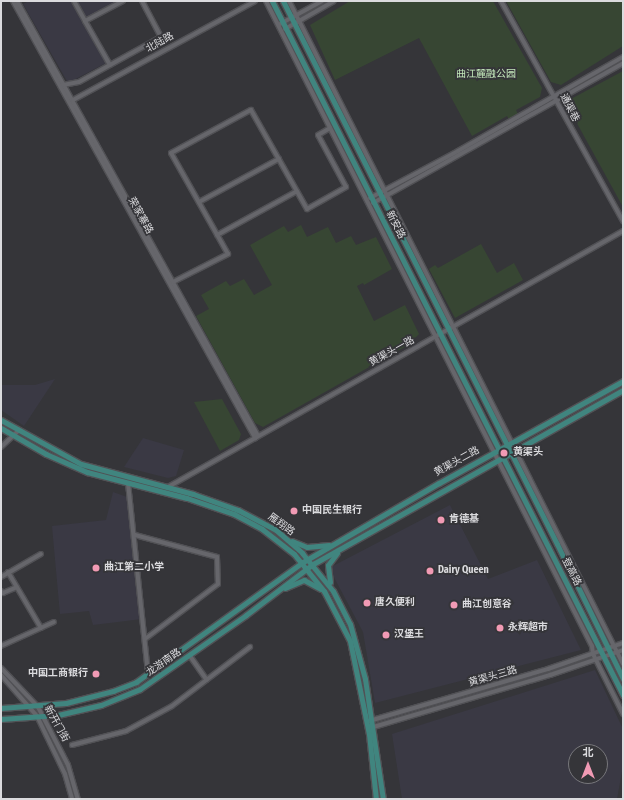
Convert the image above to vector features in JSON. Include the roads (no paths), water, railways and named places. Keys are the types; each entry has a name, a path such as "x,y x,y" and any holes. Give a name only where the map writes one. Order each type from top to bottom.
{"main road":[{"name":"新安路","path":"272,1 500,459"},
{"name":"新安路","path":"283,1 294,16 384,194 448,329 514,452"},
{"name":"黄渠头二路","path":"302,562 510,443 623,382"},
{"name":"黄渠头二路","path":"313,564 623,390"},
{"name":"雁翔路","path":"1,420 18,431 81,464 168,487 238,510 269,526 284,537 308,559 333,591 348,618 357,646 383,799"},
{"name":"雁翔路","path":"1,428 13,436 74,468 128,484 187,498 234,514 272,535 302,562 324,591 351,645 369,721"},
{"name":"登高路","path":"514,452 612,647 610,655 623,680"},
{"name":"登高路","path":"500,459 623,695"},
{"path":"284,537 307,547 320,547 337,542"},
{"path":"333,591 327,574 328,564 343,547"},
{"name":"龙游南路","path":"1,708 28,705 38,707 113,691 148,674 302,562"},
{"name":"龙游南路","path":"1,719 37,716 44,718 94,707 126,695 152,682 190,656 279,591 313,564"},
{"path":"279,591 304,580 324,591"},
{"name":"雁翔路","path":"370,728 376,799"}],"street":[{"name":"荣家寨路","path":"13,1 256,437"},
{"name":"荣家寨路","path":"17,1 173,282 256,437"},
{"path":"74,1 110,65"},
{"path":"86,21 122,1"},
{"path":"63,85 79,82 161,37 142,1"},
{"name":"北陆路","path":"73,100 254,1"},
{"path":"266,1 366,200 371,201 554,98 623,57"},
{"path":"289,1 294,16"},
{"path":"278,25 322,1"},
{"path":"281,31 334,1"},
{"name":"通渠巷","path":"501,1 623,221"},
{"path":"554,98 623,63"},
{"path":"173,282 228,254 171,153 251,110 307,209 346,187 318,135 330,128"},
{"path":"199,202 279,159"},
{"path":"217,235 297,191"},
{"path":"384,194 453,326 510,443"},
{"name":"黄渠头一路","path":"168,487 623,231"},
{"path":"1,447 18,431"},
{"path":"500,459 592,646 593,654 623,714"},
{"path":"128,484 135,535 148,674"},
{"path":"135,535 217,557 218,584 145,639"},
{"path":"1,577 41,554"},
{"path":"8,572 41,628"},
{"path":"1,591 3,593 17,587"},
{"path":"1,646 54,622"},
{"name":"黄渠头三路","path":"369,721 601,652 623,643"},
{"path":"612,647 617,652 623,664"},
{"path":"72,745 126,731 172,706 250,648"},
{"name":"黄渠头三路","path":"370,728 596,660 623,650"},
{"path":"190,656 207,680"},
{"name":"新开门街","path":"1,668 38,707 68,765 78,799"},
{"name":"新开门街","path":"1,675 37,716 65,774 72,799"}],"place":[{"name":"黄渠头","path":"504,453"},
{"name":"中国民生银行","path":"294,511"},
{"name":"肯德基","path":"441,520"},
{"name":"曲江第二小学","path":"96,568"},
{"name":"Dairy Queen","path":"430,571"},
{"name":"唐久便利","path":"367,603"},
{"name":"曲江创意谷","path":"454,605"},
{"name":"永辉超市","path":"500,628"},
{"name":"汉堡王","path":"386,635"},
{"name":"中国工商银行","path":"96,674"}],"park label":[{"name":"曲江麓融公园","path":"486,75"}]}
